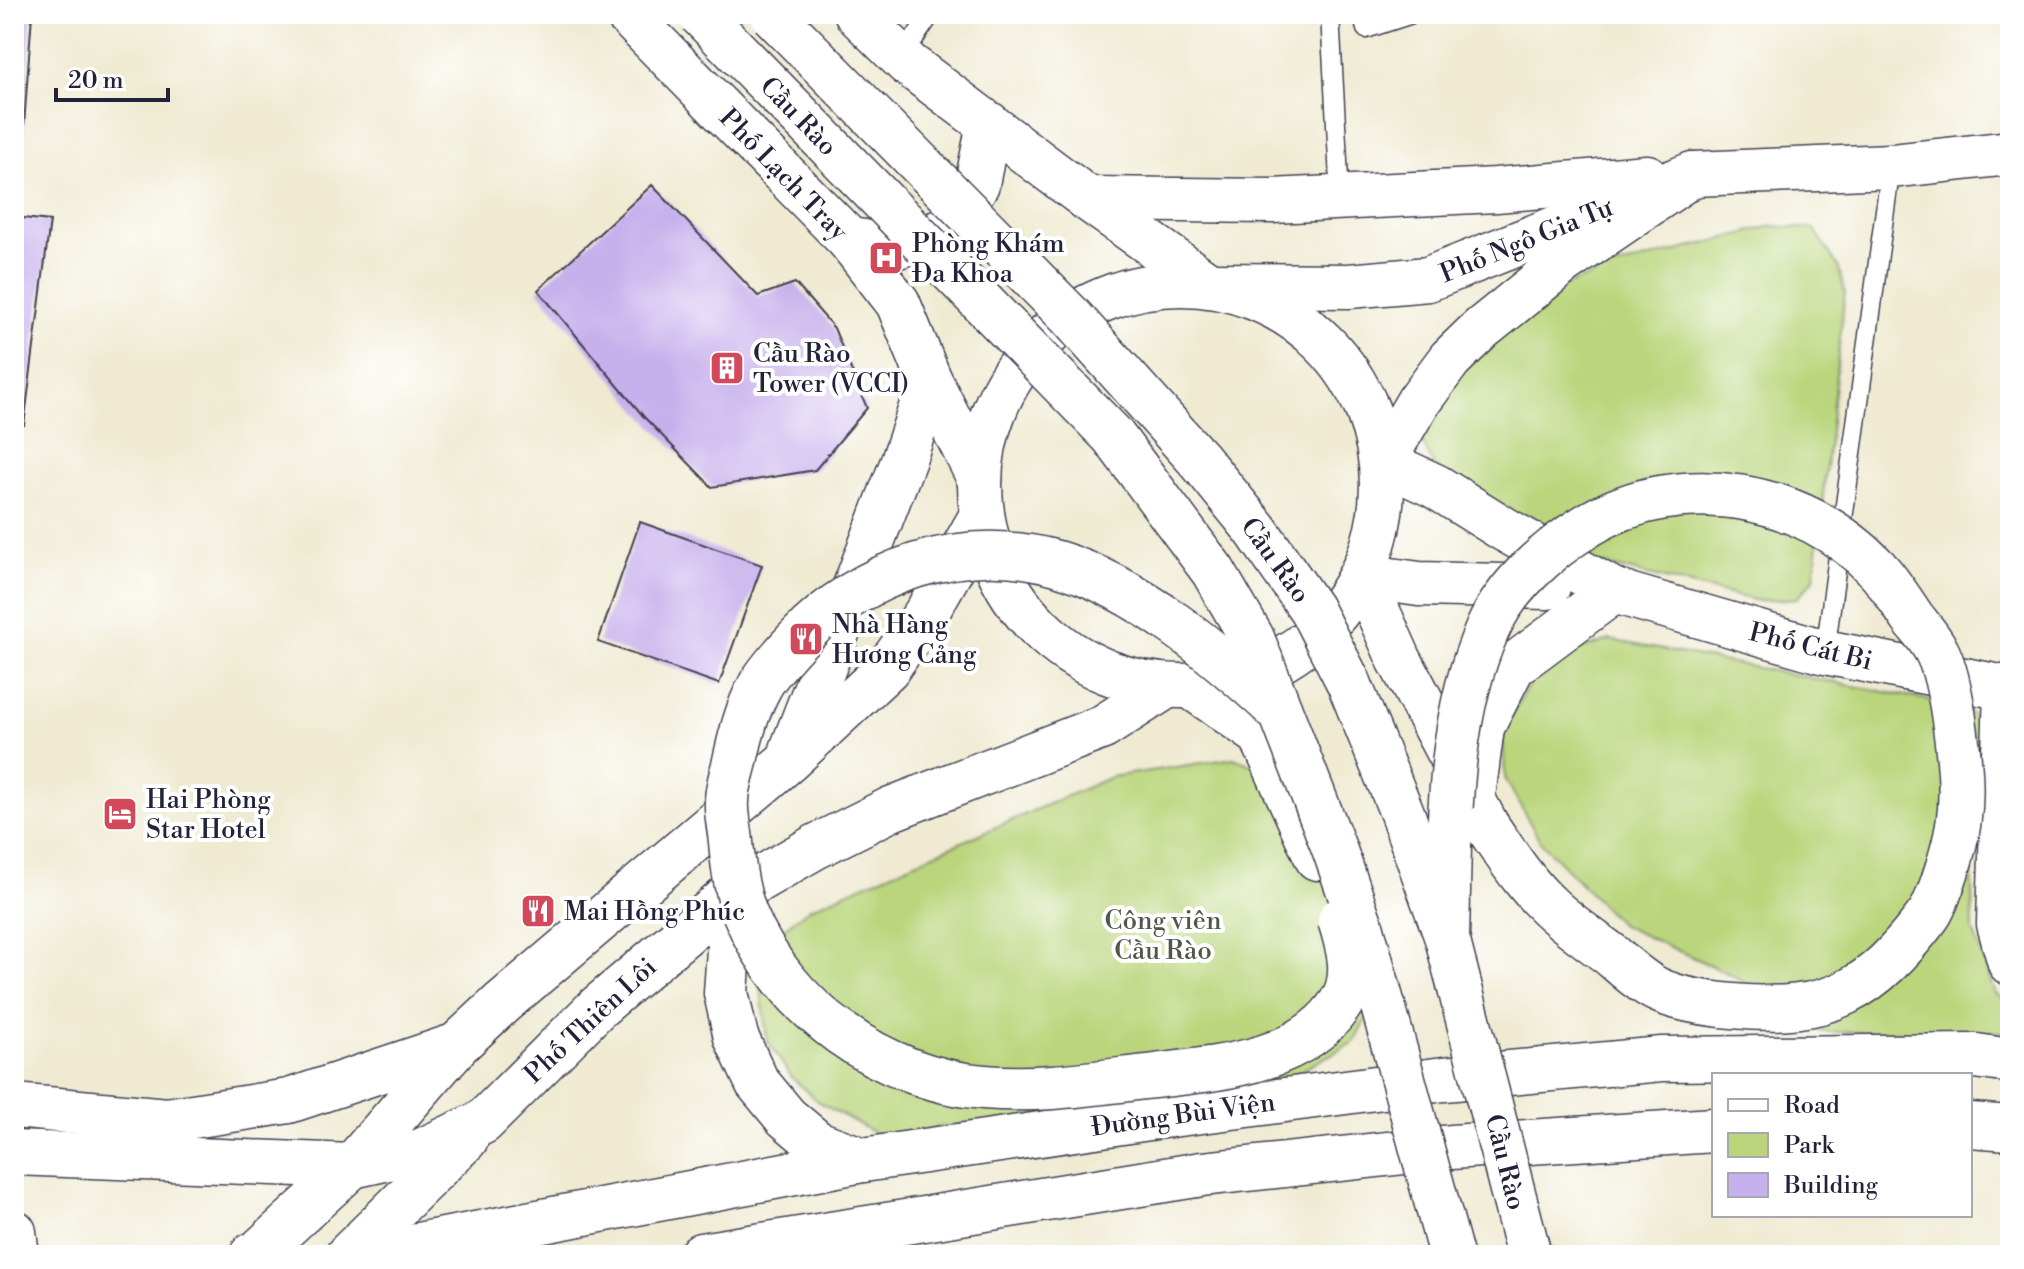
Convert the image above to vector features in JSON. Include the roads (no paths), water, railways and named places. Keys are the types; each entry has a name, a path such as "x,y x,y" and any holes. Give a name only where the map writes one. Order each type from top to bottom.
{"main road":[{"name":"Phố Lạch Tray","path":"627,14 849,240 898,303 981,498"},
{"name":"Cầu Rào","path":"700,14 1112,435 1213,571 1252,638 1335,851 1362,929 1451,1255"},
{"name":"Cầu Rào","path":"772,14 1070,316 1200,461 1256,530 1311,609 1349,683 1402,813 1447,938 1529,1255"},
{"path":"857,14 901,58 1088,199 1209,285 1273,304 1327,343 1364,397 1383,462 1381,520 1362,576 1331,619 1291,654 1243,676 1179,686 1114,675 1066,650 1025,614 997,567 981,498"},
{"path":"849,240 897,246 933,236 953,222 977,184 989,124"},
{"name":"Phố Ngô Gia Tự","path":"981,498 983,445 1004,388 1041,340 1091,305 1148,286 1349,286 1428,279 1693,174 1891,166 2010,153"},
{"path":"1088,199 1272,201 1496,190 1693,174"},
{"name":"Phố Ngô Gia Tự","path":"1383,462 1418,402 1450,359 1481,329 1564,262 1693,174"},
{"path":"789,760 899,473 930,381"},
{"name":"Phố Cát Bi","path":"1383,462 1435,486 1614,591"},
{"path":"1362,576 1419,698 1480,811 1516,867 1549,906 1658,990 1711,1004 1761,1009 1807,1007 1855,989 1895,957 1933,910 1956,845 1962,792 1954,717 1938,654 1877,569 1841,538 1795,512 1759,500 1723,494 1686,493 1646,501 1607,514 1569,537 1518,584 1490,624 1473,668 1457,736 1451,809 1447,938"},
{"path":"254,1255 352,1166 457,1045 502,1003 789,760 887,669 927,612 981,498"},
{"path":"1179,686 1261,735 1311,841 1340,920 1349,951 1351,976 1342,1002 1322,1026 1294,1046 1224,1068 1047,1088 982,1087 906,1069 876,1055 837,1031 784,980 760,944 745,913 734,877 727,801 744,721 762,681 815,621 847,597 886,575 930,561 970,554 1014,556 1056,563 1133,598 1224,661 1279,711"},
{"name":"Phố Cát Bi","path":"1362,576 1419,584 1478,583 1614,591 1825,652 2008,689"},
{"path":"1480,811 1482,727 1513,666 1614,591"},
{"name":"Phố Thiên Lôi","path":"14,1153 352,1166 421,1151 483,1122 597,1008 727,898 815,847 891,809 1103,727 1179,686"},
{"path":"2008,689 1999,924 2010,963"},
{"path":"727,898 729,950 726,993 736,1037 757,1082 786,1117 817,1143 863,1160"},
{"path":"14,1106 167,1120 289,1101 457,1045"},
{"name":"Đường Bùi Viện","path":"365,1255 863,1160 1444,1079 1662,1059 1976,1056 2010,1061"},
{"path":"348,1255 483,1122"},
{"path":"1972,1125 2010,1128"},
{"path":"701,1255 1202,1174 1451,1147 1712,1130"},
{"path":"14,1232 17,1255"},
{"path":"254,1255 269,1255"}],"lane":[{"path":"901,58 931,14"},
{"path":"1330,14 1340,198"},
{"path":"1362,14 1366,29 1412,14"},
{"path":"1825,652 1891,166"}],"place":[{"name":"Phòng Khám Đa Khoa","path":"886,258"},
{"name":"Cầu Rào Tower (VCCI)","path":"727,368"},
{"name":"Nhà Hàng Hương Cảng","path":"806,639"},
{"name":"Hai Phòng Star Hotel","path":"120,814"},
{"name":"Mai Hồng Phúc","path":"538,911"}],"park label":[{"name":"Công viên Cầu Rào","path":"1163,935"}]}
